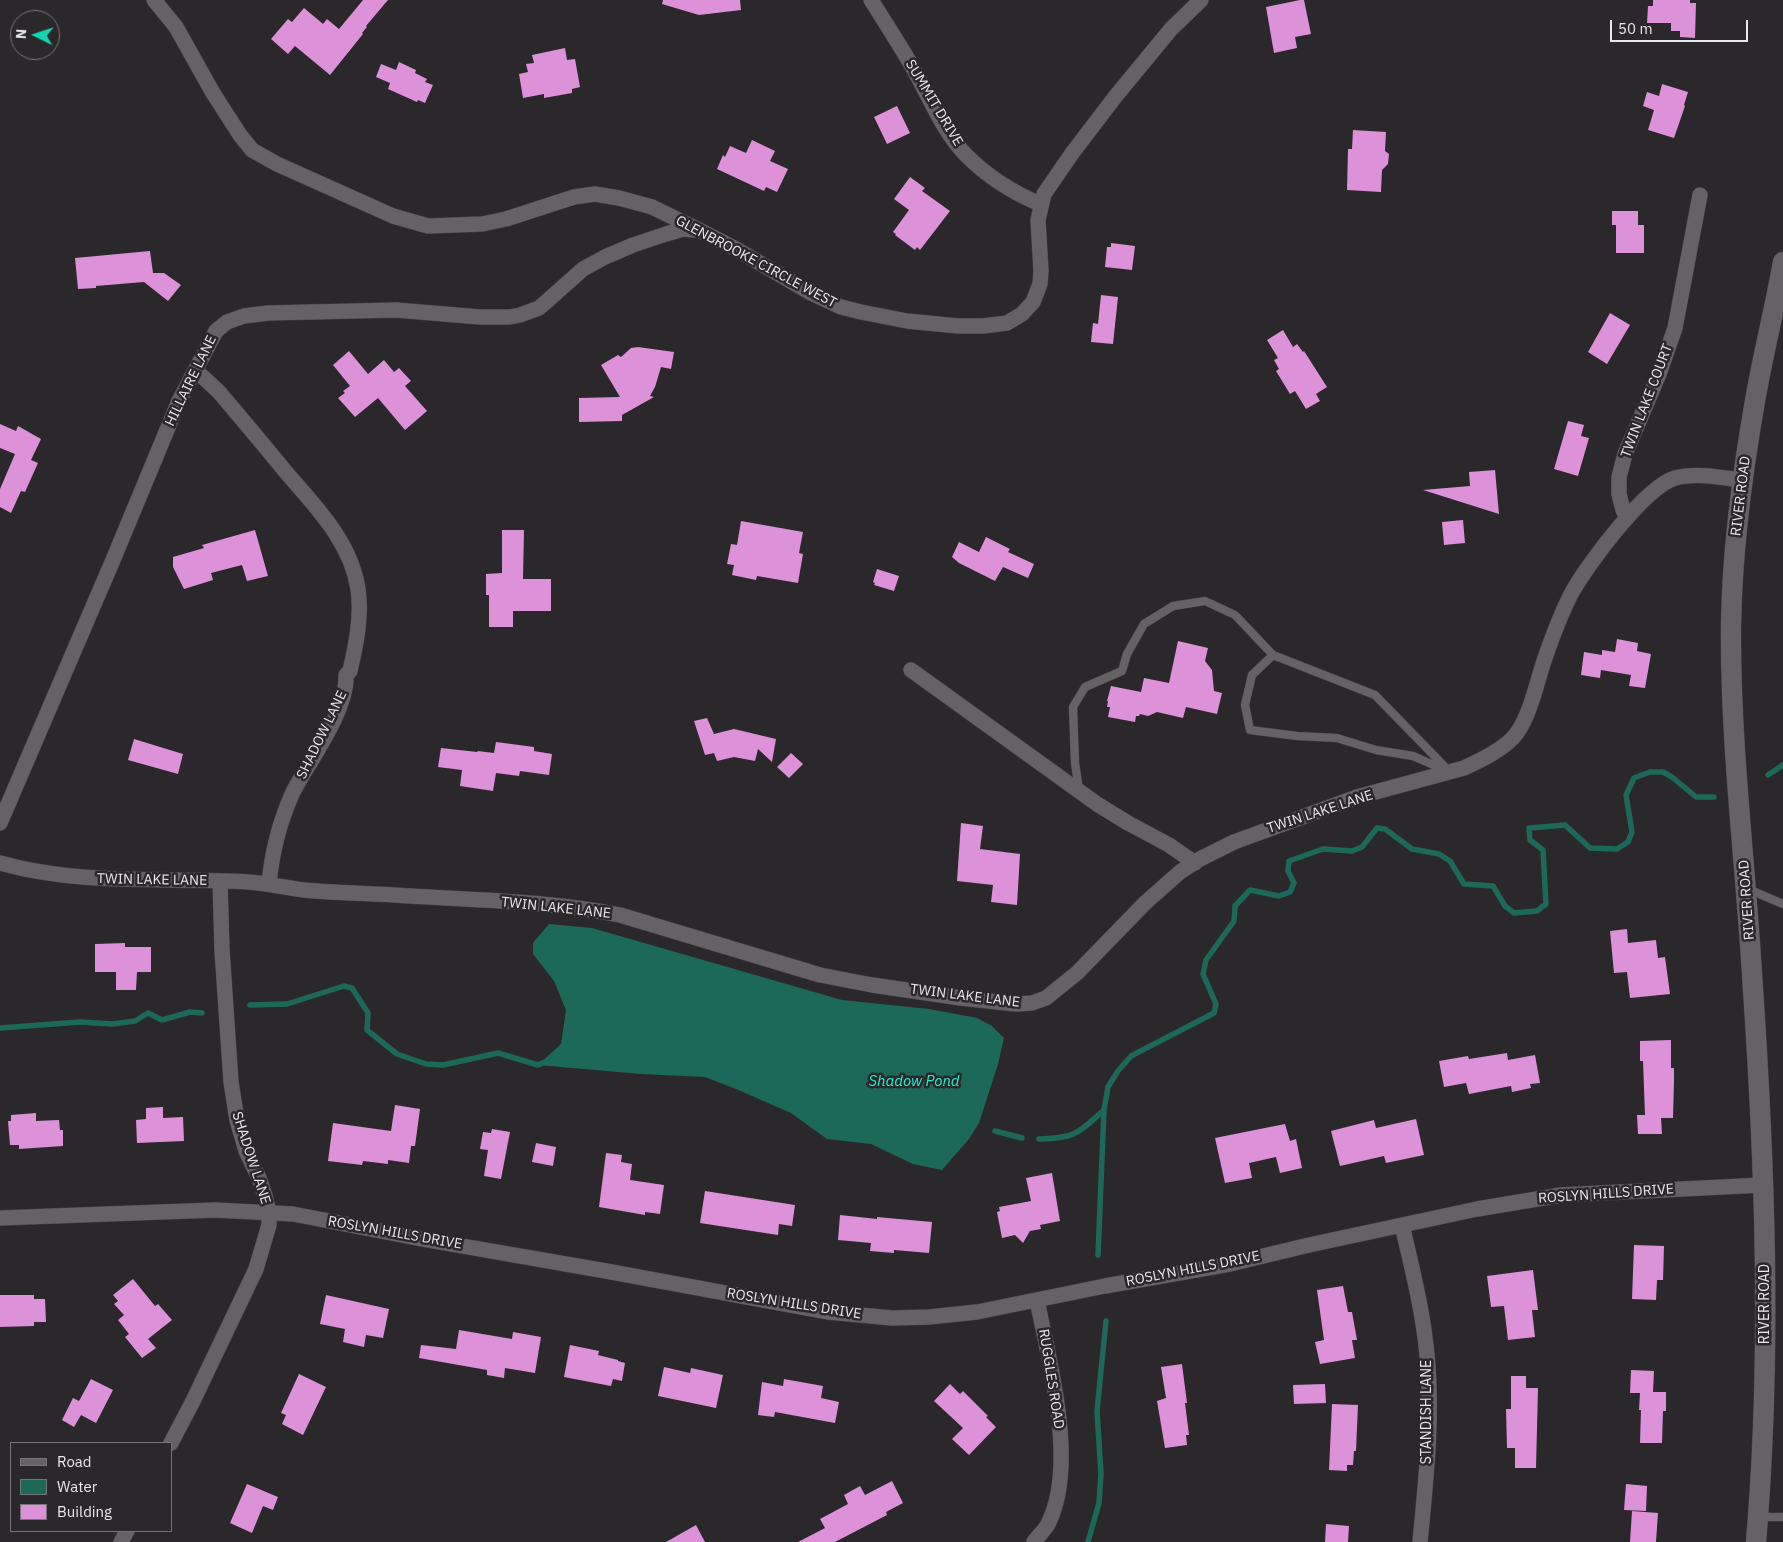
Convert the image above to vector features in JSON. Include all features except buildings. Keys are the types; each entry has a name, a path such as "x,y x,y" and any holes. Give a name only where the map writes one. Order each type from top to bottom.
{"main road":[{"name":"RIVER ROAD","path":"1756,1542 1762,1468 1765,1380 1763,1185 1757,1053 1731,681 1731,624 1733,576 1742,480 1756,397 1783,262"}],"street":[{"name":"GLENBROOKE CIRCLE WEST","path":"154,0 176,27 213,93 252,150 277,164 393,216 428,226 482,224 506,219 574,197 595,194 619,198 652,208 701,231 736,249 811,293 841,306 907,321 958,326 988,326 1006,322 1022,314 1033,302 1038,292 1041,271 1038,220 1040,204 1044,194 1115,97 1171,29 1201,0"},
{"name":"SUMMIT DRIVE","path":"871,0 905,54 948,132 966,155 1018,195 1040,204"},
{"name":"TWIN LAKE COURT","path":"1627,518 1618,494 1618,477 1625,454 1659,374 1675,328 1700,195"},
{"name":"HILLAIRE LANE","path":"0,823 179,401 216,331 227,322 244,316 268,313 396,310 480,317 520,316 538,308 584,269 604,257 683,229 701,231"},
{"name":"SHADOW LANE","path":"195,371 219,392 334,531 350,562 358,587 359,609 355,650 350,671 346,675 346,686 337,711 281,820 272,852 269,884"},
{"name":"TWIN LAKE LANE","path":"0,863 24,870 106,880 161,879 269,884 303,890 551,904 620,915 820,975 872,985 1016,1004 1032,1002 1046,998 1077,973 1145,903 1180,872 1195,862 1234,842 1280,824 1357,798 1450,772 1478,762 1510,741 1516,734 1526,713 1546,655 1570,596 1604,546 1627,518 1655,489 1673,478 1700,476 1742,480"},
{"path":"911,670 1079,791 1128,823 1176,849 1195,862"},
{"name":"SHADOW LANE","path":"172,1442 256,1269 269,1225 269,1212 259,1178 241,1136 232,1092 222,950 220,882"},
{"name":"ROSLYN HILLS DRIVE","path":"0,1218 215,1210 293,1214 422,1240 606,1271 828,1312 892,1318 929,1317 977,1312 1230,1264 1402,1224 1561,1195 1763,1185"},
{"name":"STANDISH LANE","path":"1402,1224 1422,1309 1427,1356 1429,1399 1426,1475 1420,1542"},
{"name":"RUGGLES ROAD","path":"1034,1542 1048,1525 1052,1512 1058,1490 1061,1454 1059,1415 1037,1300"}],"lane":[{"path":"1079,791 1074,763 1073,707 1085,687 1122,671 1127,654 1144,624 1173,606 1205,601 1235,615 1272,655 1375,695 1450,772"},
{"path":"1272,655 1252,675 1246,706 1250,730 1296,736 1337,738 1376,750 1413,756 1450,772"},
{"path":"1746,889 1783,904"},
{"path":"1758,1517 1783,1517"}],"water":[{"name":"Shadow Pond","path":"549,924 592,928 842,1000 929,1009 977,1018 992,1026 1004,1038 998,1064 979,1123 969,1139 942,1170 913,1164 871,1144 827,1139 791,1113 705,1077 641,1074 538,1065 561,1044 566,1010 554,981 533,954 533,943"}],"waterway":[{"path":"1768,775 1783,765"},
{"path":"1098,1255 1104,1110 1108,1087 1118,1071 1131,1056 1214,1013 1216,1004 1203,974 1206,960 1234,921 1235,906 1250,890 1279,896 1290,892 1294,883 1288,871 1289,861 1323,849 1352,851 1362,847 1377,828 1385,829 1412,849 1439,854 1450,861 1464,884 1493,886 1505,906 1514,913 1537,911 1546,904 1543,850 1530,840 1529,828 1565,825 1590,848 1617,849 1628,842 1632,832 1626,795 1634,778 1650,772 1663,772 1696,797 1714,797"},
{"path":"250,1005 287,1004 344,986 352,988 368,1013 367,1030 397,1054 426,1064 443,1065 498,1053 538,1065 545,1062"},
{"path":"0,1028 80,1022 113,1024 135,1021 148,1013 162,1020 190,1012 202,1013"},
{"path":"1039,1139 1069,1136 1088,1125 1104,1110"},
{"path":"995,1131 1022,1138"},
{"path":"1088,1542 1099,1503 1101,1474 1097,1411 1106,1321"}]}
